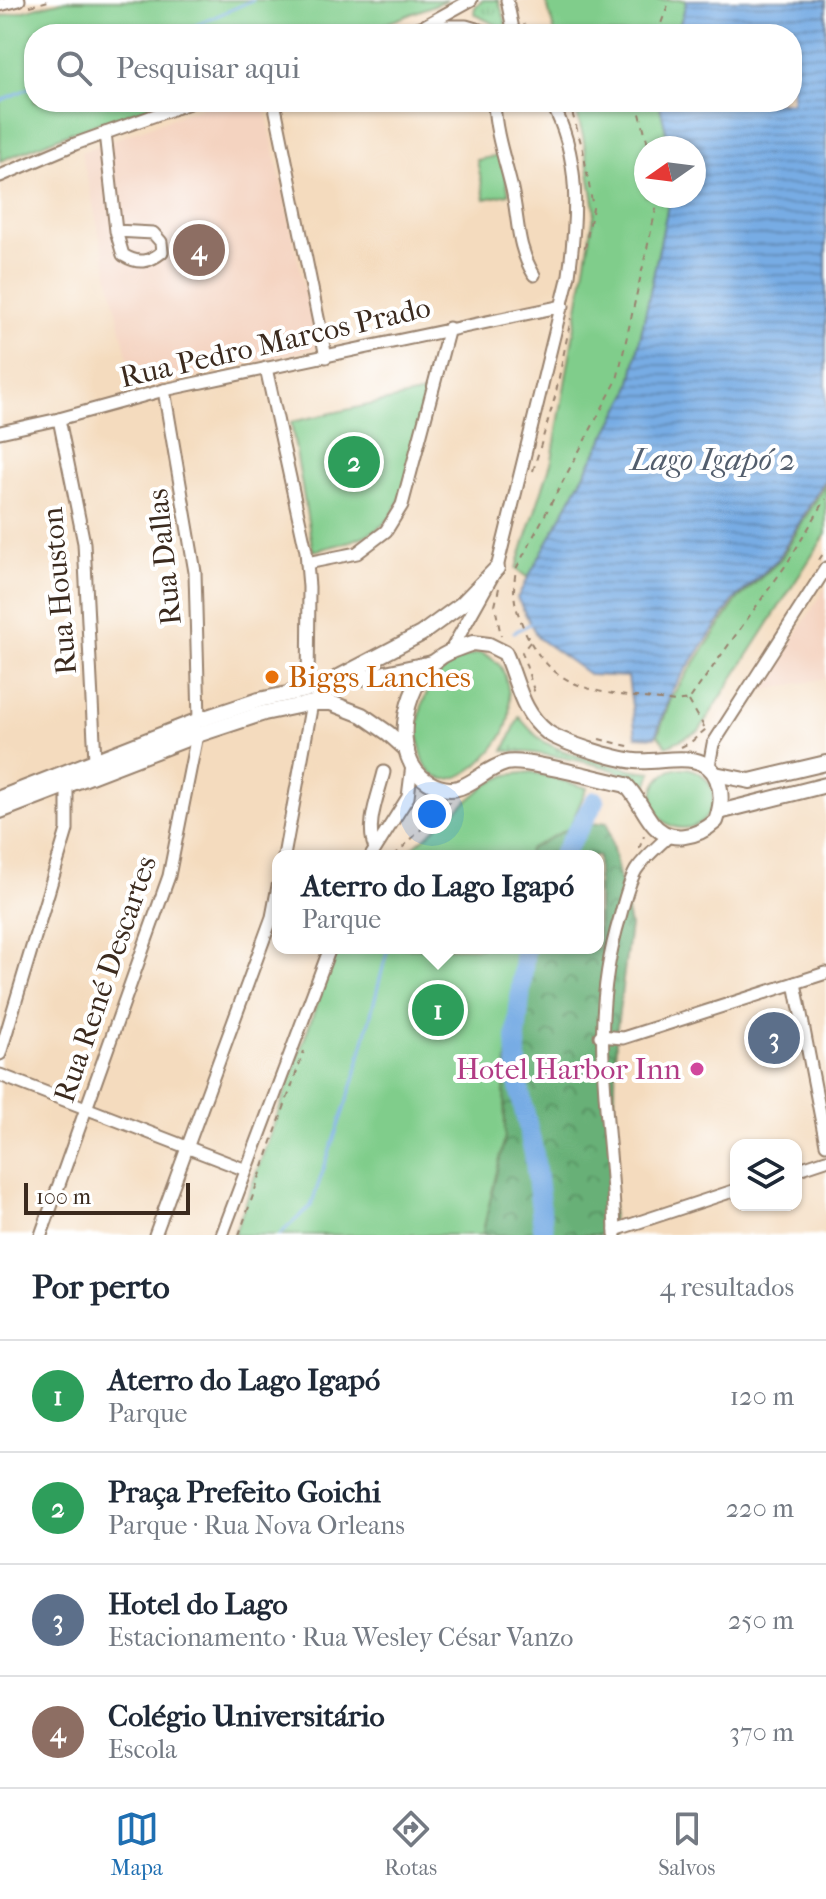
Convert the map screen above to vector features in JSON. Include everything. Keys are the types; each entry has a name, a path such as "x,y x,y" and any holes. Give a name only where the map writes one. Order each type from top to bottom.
{"main road":[{"path":"314,693 421,634 462,604 497,568"},
{"path":"0,811 67,787 259,700 314,693 432,663 451,650 473,643 489,645 505,653 530,716 557,739 633,761 678,754 697,760 712,770 750,781 826,763"},
{"path":"409,757 404,731 409,706 417,685 432,663"},
{"path":"314,693 362,715 388,733 425,780 441,789 466,786 492,768 517,761 626,785 639,798 651,822 670,835 695,835 716,821 722,798 712,770"},
{"path":"0,798 95,760 198,728"},
{"path":"719,812 826,785"}],"street":[{"path":"0,5 19,0"},
{"path":"428,24 471,0"},
{"path":"507,0 512,24"},
{"path":"0,176 164,112"},
{"path":"276,112 326,357"},
{"path":"494,112 513,193 519,241 534,275"},
{"path":"451,650 497,568 563,306 575,227 575,179 562,122 556,112"},
{"path":"105,133 116,231"},
{"name":"Rua Pedro Marcos Prado","path":"0,432 164,390 563,306"},
{"path":"307,563 357,553 386,531 402,505 449,328"},
{"path":"266,368 307,563 314,693 285,850"},
{"name":"Rua Dallas","path":"164,390 195,572 198,728"},
{"name":"Rua Houston","path":"59,419 84,543 95,760"},
{"path":"712,770 713,744 826,568"},
{"name":"Rua René Descartes","path":"41,1235 169,876 198,728"},
{"path":"374,850 408,797 409,757"},
{"path":"373,850 370,827 384,772"},
{"path":"0,1054 67,830 67,787"},
{"path":"670,835 637,870 605,978 600,1036 615,1232 730,1192"},
{"path":"155,1235 272,917"},
{"path":"222,1235 328,954"},
{"path":"600,1036 623,1038 826,973"},
{"path":"795,983 826,1144"},
{"path":"0,1075 246,1170"},
{"path":"802,1168 826,1160"}],"path":[{"path":"661,24 670,0"},
{"path":"640,112 646,136"},
{"path":"656,208 617,380 516,569 512,592 530,642 557,676 582,687 675,702 689,700 786,565 826,499"},
{"path":"497,568 500,581 495,606 505,653"},
{"path":"530,642 522,652 537,702"},
{"path":"689,700 706,729 713,734"},
{"path":"678,754 706,729"},
{"path":"589,736 634,747"},
{"path":"400,850 466,786"},
{"path":"239,1235 304,1053"}],"shaded area":[{"path":"188,112 266,112 317,348 135,391 81,152"},
{"path":"826,587 826,678 760,691"}],"green space":[{"path":"66,0 447,0 385,24 24,24 24,112 133,112 0,161 0,17"},
{"path":"483,0 498,0 505,24 494,24 474,14 475,7"},
{"path":"546,0 687,0 680,24 552,24"},
{"path":"577,112 661,112 667,136 634,136 634,208 667,208 629,392 528,578 516,569 552,460 595,209"},
{"path":"501,155 509,194 485,199 477,160"},
{"path":"428,392 407,479 387,521 362,537 313,551 291,422"},
{"path":"826,483 826,534 699,731 667,746 658,735 672,696 737,600 780,560"},
{"path":"481,653 493,659 505,676 510,702 507,725 492,751 480,763 453,778 440,778 430,771 422,755 419,721 422,705 438,676 464,658"},
{"path":"519,717 552,746 601,762 652,772 645,792 632,779 607,768 551,756 504,751"},
{"path":"683,768 694,770 704,777 711,787 711,809 704,819 694,826 683,828 672,826 662,819 655,809 653,798 655,787 662,777 672,770"},
{"path":"532,772 587,788 569,828 529,850 410,850 486,785 507,775"},
{"path":"607,822 630,925 616,1035 612,1235 482,1235 505,1136 504,1091 517,954 604,954 604,850 529,850 569,828"},
{"path":"335,954 517,954 504,1091 505,1136 482,1235 234,1235"}],"water":[{"name":"Lago Igapó 2","path":"687,0 826,0 826,478 778,559 734,600 672,690 655,737 636,736 628,677 590,675 538,638 517,598 629,392 667,208 706,208 706,136 667,136 661,112 802,112 802,24 680,24"}],"waterway":[{"path":"199,24 253,0"},
{"path":"0,101 24,90"},
{"path":"514,632 532,623"},
{"path":"566,850 595,801"},
{"path":"279,1235 311,1206 354,1080 386,954"},
{"path":"524,954 516,1038 518,1083 534,1154 544,1235"}],"place":[{"name":"Colégio Universitário","path":"199,250"},
{"name":"Praça Prefeito Goichi","path":"354,462"},
{"name":"Biggs Lanches","path":"272,677"},
{"name":"Aterro do Lago Igapó","path":"438,1010"},
{"name":"Hotel do Lago","path":"774,1038"},
{"name":"Hotel Harbor Inn","path":"697,1069"}]}
